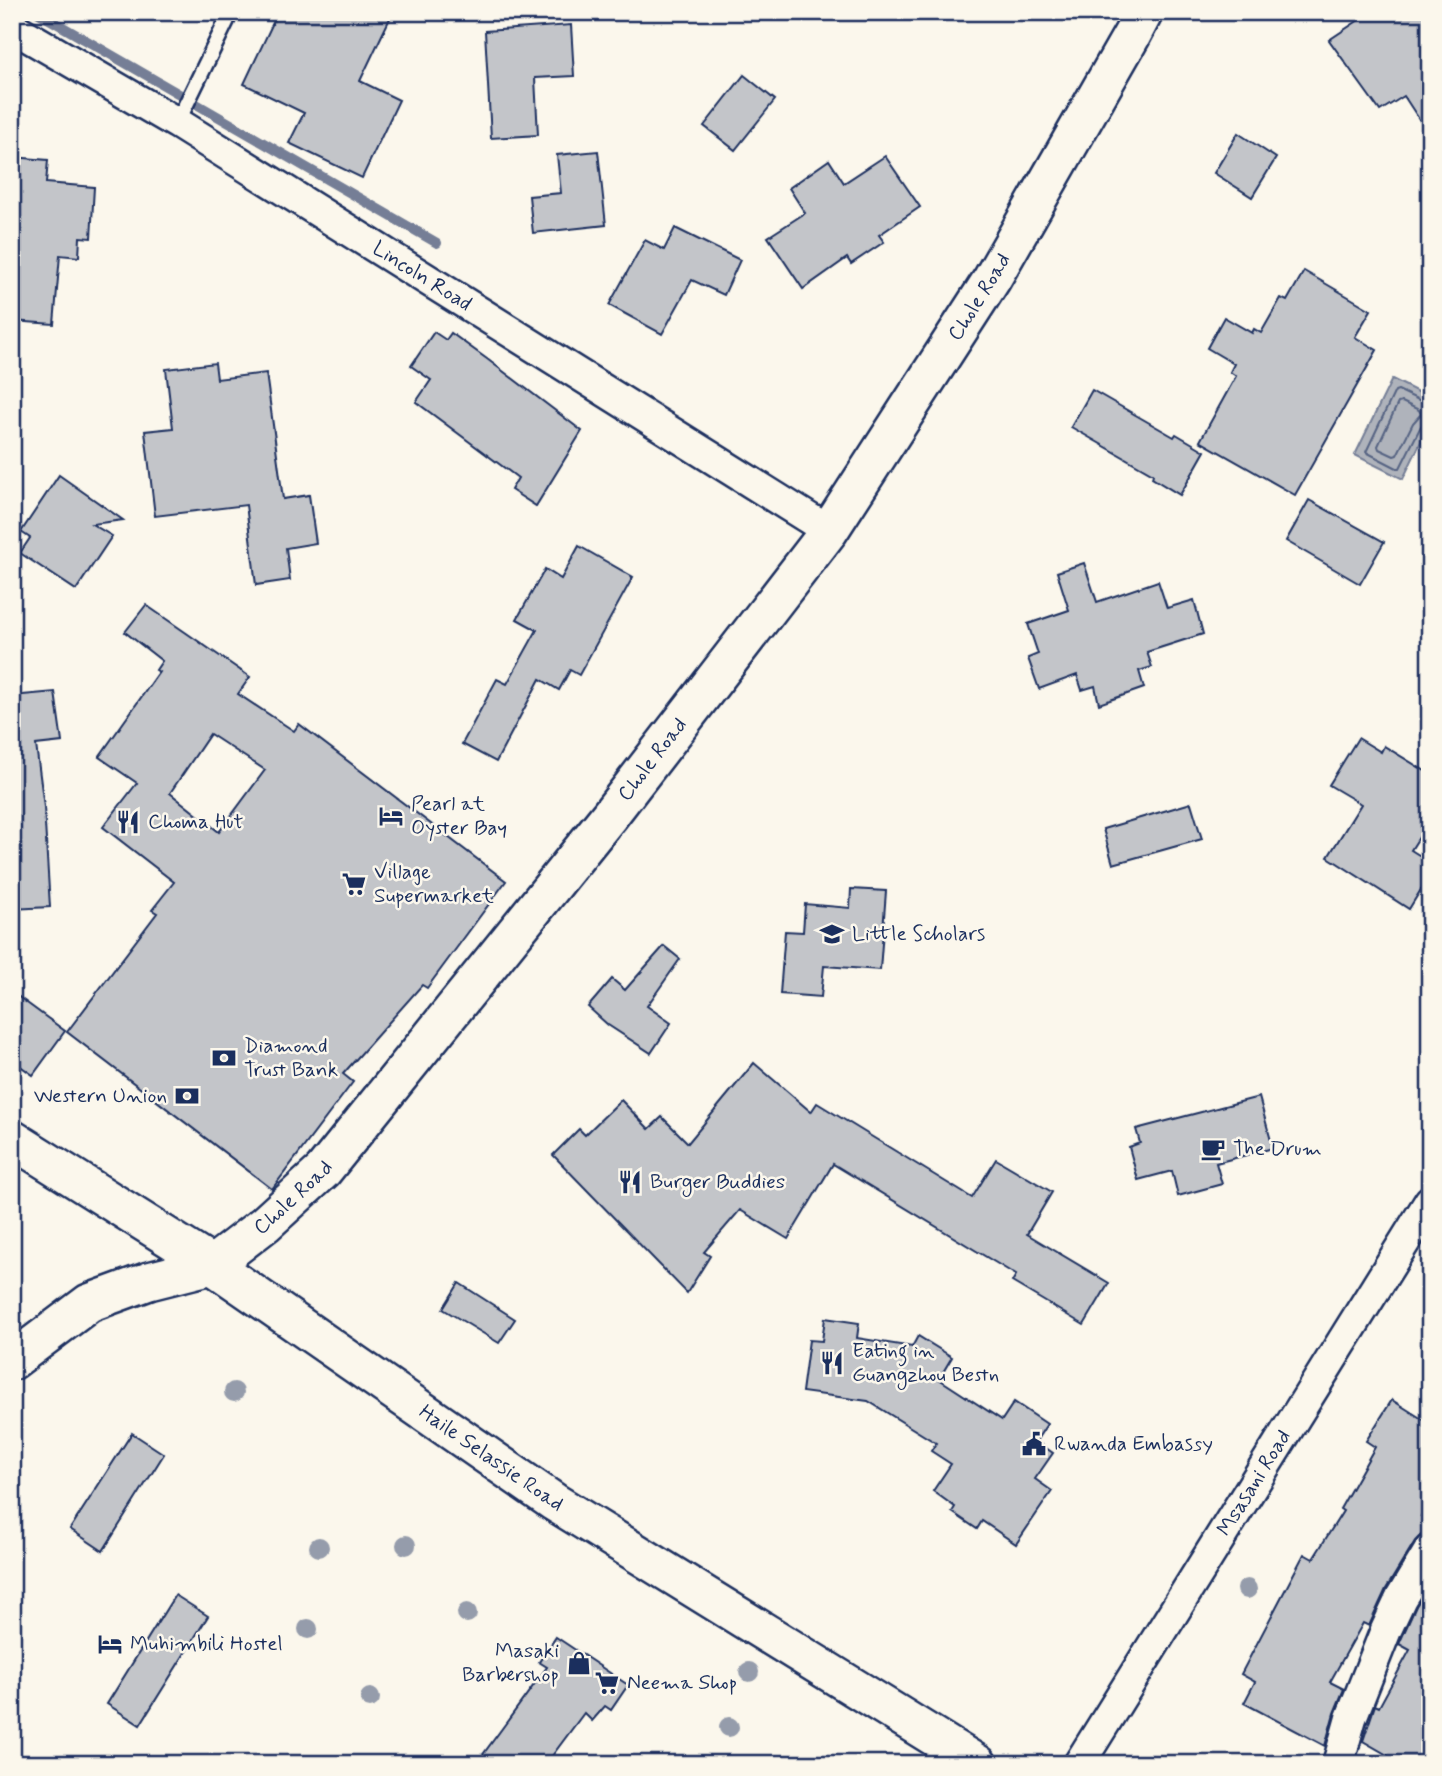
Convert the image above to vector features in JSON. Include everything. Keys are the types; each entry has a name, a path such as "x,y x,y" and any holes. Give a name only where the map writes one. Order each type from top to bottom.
{"street":[{"name":"Chole Road","path":"12,1362 89,1303 149,1281 212,1265 265,1224 323,1171 610,816 829,531 992,279 1144,12"},
{"name":"Lincoln Road","path":"12,27 177,123 829,531"},
{"name":"Haile Selassie Road","path":"12,1139 212,1265 554,1502 978,1764"},
{"name":"Msasani Road","path":"1079,1764 1430,1201"},
{"path":"1338,1764 1351,1718 1386,1630 1401,1598 1430,1550"}],"lane":[{"path":"177,123 232,12"}],"water":[{"path":"1392,379 1430,398 1430,423 1403,479 1355,455"}],"building":[{"path":"278,12 393,12 360,81 399,100 362,178 289,143 304,113 244,84"},
{"path":"1371,12 1430,12 1430,136 1404,96 1380,111 1329,40"},
{"path":"571,25 574,76 535,78 538,135 491,138 485,31"},
{"path":"744,75 775,100 735,150 704,126"},
{"path":"1238,133 1276,158 1252,197 1214,173"},
{"path":"598,151 606,225 533,233 529,196 561,193 557,155"},
{"path":"885,156 920,207 879,235 884,242 851,264 847,258 803,289 768,237 805,213 789,188 829,160 844,183"},
{"path":"12,157 48,160 46,183 94,187 91,238 80,237 79,257 60,255 54,324 12,321"},
{"path":"675,228 740,260 724,295 692,280 662,334 609,305 645,240 664,250"},
{"path":"1304,271 1371,310 1355,337 1377,350 1295,495 1200,441 1236,376 1230,372 1234,364 1207,348 1224,317 1252,333 1254,329 1261,333 1281,298 1287,301"},
{"path":"434,332 446,340 451,333 582,431 536,506 511,490 518,478 416,402 431,380 411,366"},
{"path":"215,363 217,379 266,373 283,499 309,495 316,543 286,548 290,580 256,585 246,505 155,516 145,431 173,428 166,369"},
{"path":"1092,390 1174,437 1176,434 1205,451 1180,495 1152,478 1153,474 1071,427"},
{"path":"59,475 123,520 92,524 112,536 76,590 20,553 30,538 21,532"},
{"path":"1309,500 1384,542 1360,584 1286,541"},
{"path":"579,546 633,577 579,675 570,670 559,690 540,679 496,762 462,744 497,679 507,684 537,630 517,619 545,569 561,579"},
{"path":"1084,563 1097,602 1158,581 1167,608 1194,600 1203,634 1147,652 1152,667 1139,671 1144,688 1099,704 1095,686 1082,690 1077,675 1039,689 1028,658 1038,654 1028,624 1069,610 1057,572"},
{"path":"146,605 250,677 238,694 294,731 299,724 506,881 427,988 422,985 343,1074 353,1082 272,1189 67,1032 157,913 152,910 174,882 103,827 137,783 99,757 159,672 156,670 162,661 125,632","holes":["210,734 265,770 219,832 170,793"]},
{"path":"55,692 62,742 36,745 44,807 50,907 12,909 12,696"},
{"path":"1358,738 1381,752 1384,746 1430,774 1430,820 1411,850 1430,862 1430,875 1409,909 1328,857 1361,804 1329,785"},
{"path":"1191,803 1202,839 1113,864 1103,829"},
{"path":"851,889 886,891 880,970 824,966 821,997 780,994 785,931 803,932 805,904 850,908"},
{"path":"664,946 680,959 647,1006 671,1023 651,1053 608,1025 588,1007 612,979 625,990"},
{"path":"12,992 65,1031 33,1075 12,1060"},
{"path":"754,1063 811,1112 817,1103 972,1198 996,1159 1052,1192 1027,1234 1109,1283 1084,1325 1012,1282 1016,1275 833,1164 788,1239 740,1210 704,1252 710,1256 687,1293 553,1155 579,1129 585,1135 621,1100 649,1129 662,1117 688,1143"},
{"path":"1259,1097 1273,1148 1216,1163 1222,1184 1178,1196 1172,1171 1138,1180 1129,1147 1140,1143 1136,1129"},
{"path":"459,1283 515,1319 499,1343 443,1309"},
{"path":"825,1318 859,1323 857,1338 912,1347 918,1336 952,1357 939,1379 1002,1420 1014,1402 1047,1424 1036,1441 1053,1453 1035,1479 1052,1491 1016,1544 982,1521 977,1529 952,1512 955,1507 933,1491 951,1464 931,1451 936,1443 868,1401 802,1392 809,1340 822,1341"},
{"path":"1392,1400 1430,1424 1430,1500 1421,1516 1430,1520 1430,1533 1421,1535 1415,1541 1386,1589 1369,1626 1363,1623 1330,1682 1344,1689 1325,1746 1244,1703 1255,1682 1241,1674 1304,1554 1313,1559 1343,1511 1340,1509 1375,1447 1366,1441"},
{"path":"132,1433 164,1454 103,1551 70,1529"},
{"path":"1430,1584 1430,1764 1403,1764 1363,1741 1375,1705 1379,1707 1410,1650 1399,1644 1416,1606"},
{"path":"175,1595 208,1616 140,1725 107,1704"},
{"path":"556,1637 628,1685 611,1710 605,1706 592,1721 584,1713 546,1764 476,1764 547,1667 539,1662"}],"waterway":[{"path":"37,12 437,243"}],"place":[{"name":"Pearl at Oyster Bay","path":"391,816"},
{"name":"Choma Hut","path":"128,822"},
{"name":"Village Supermarket","path":"354,884"},
{"name":"Little Scholars","path":"832,934"},
{"name":"Diamond Trust Bank","path":"224,1058"},
{"name":"Western Union","path":"187,1096"},
{"name":"The Drum","path":"1213,1149"},
{"name":"Burger Buddies","path":"630,1182"},
{"name":"Eating in Guangzhou Bestn","path":"832,1363"},
{"name":"Rwanda Embassy","path":"1034,1444"},
{"name":"Muhimbili Hostel","path":"110,1644"},
{"name":"Masaki Barbershop","path":"579,1663"},
{"name":"Neema Shop","path":"607,1683"}]}
